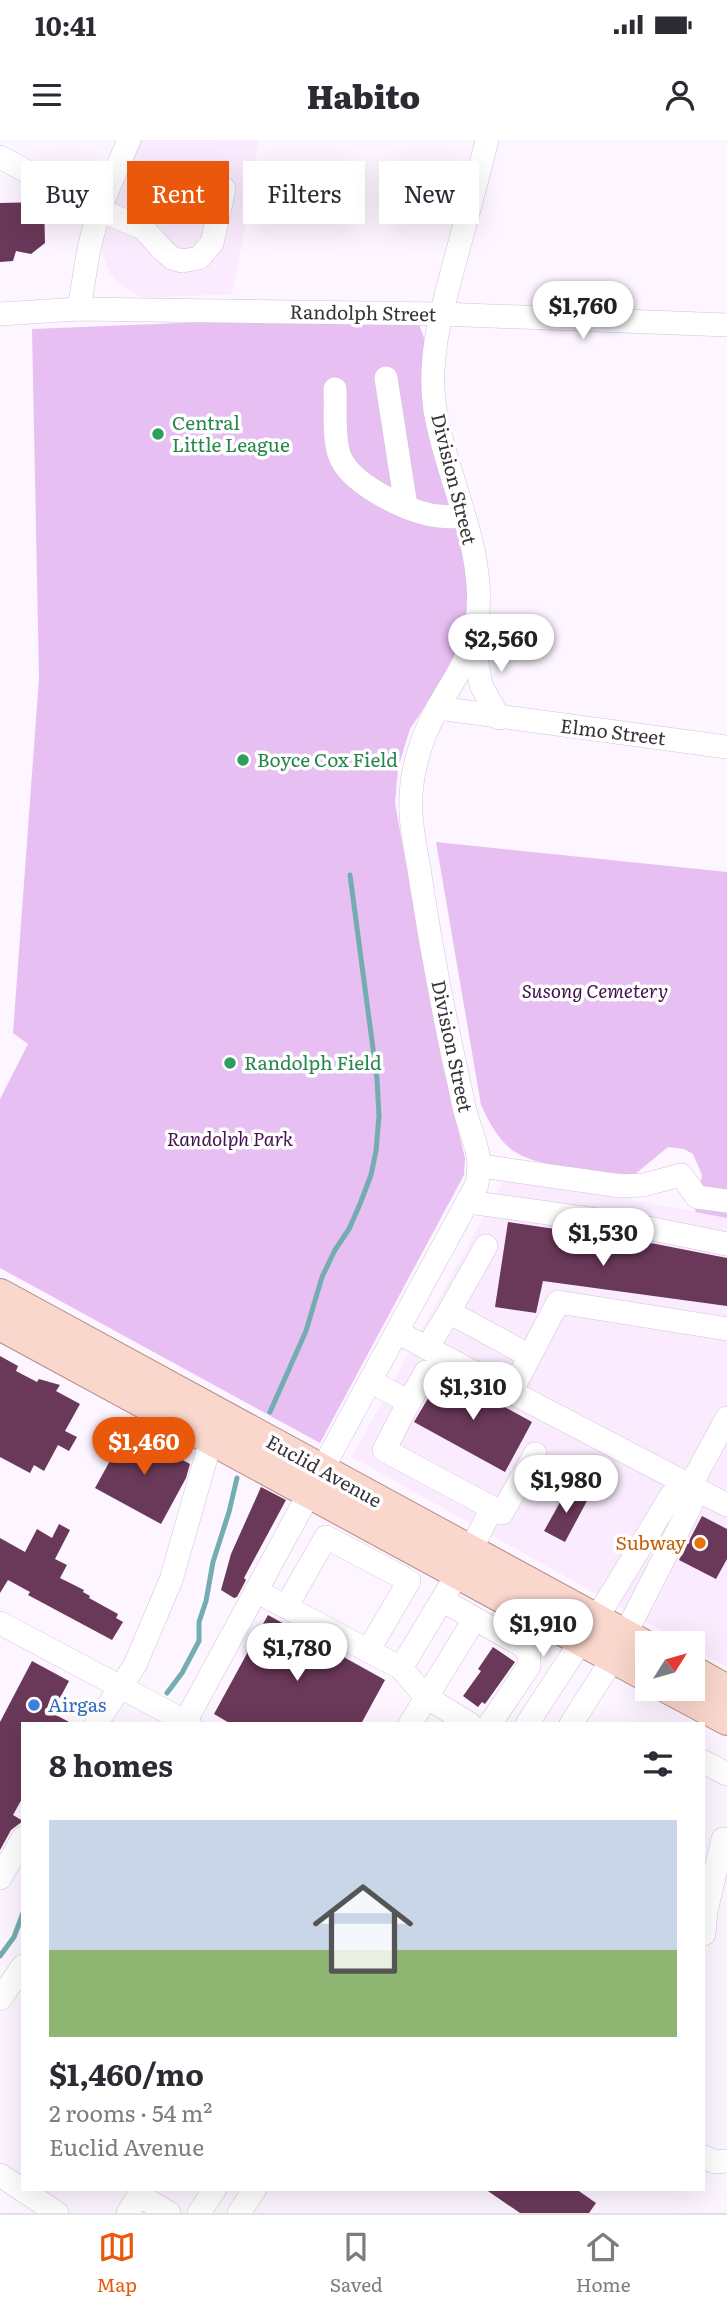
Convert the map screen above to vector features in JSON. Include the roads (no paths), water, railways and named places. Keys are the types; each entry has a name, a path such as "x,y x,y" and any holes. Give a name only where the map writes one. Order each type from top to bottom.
{"main road":[{"name":"Euclid Avenue","path":"0,1294 315,1481 588,1630 628,1646"},
{"name":"Euclid Avenue","path":"0,1325 211,1440 315,1481"},
{"path":"705,1677 727,1689"},
{"path":"691,1701 727,1720"}],"street":[{"path":"113,177 129,140"},
{"name":"Division Street","path":"481,1166 444,1017 411,814 411,784 424,735 464,665 473,643 477,621 478,593 474,555 435,408 433,375 435,335 487,140"},
{"path":"0,157 21,168"},
{"path":"79,309 95,224"},
{"path":"133,224 143,228 172,258 188,261 199,258 212,243 216,224"},
{"name":"Randolph Street","path":"0,314 79,309 441,314 727,325"},
{"path":"386,378 406,506"},
{"path":"335,389 337,444 344,464 352,474 379,493 406,506 435,516 464,517"},
{"path":"473,643 481,685 499,718"},
{"name":"Elmo Street","path":"438,708 727,747"},
{"path":"188,1722 315,1481 469,1202 478,1184 481,1166 621,1186 643,1185 681,1174 697,1197 727,1201"},
{"path":"469,1202 633,1225 727,1244"},
{"path":"427,1349 486,1246"},
{"path":"512,1392 558,1302 727,1329"},
{"path":"449,1312 530,1356"},
{"path":"397,1332 727,1505"},
{"path":"426,1372 384,1450 502,1513 535,1454"},
{"path":"370,1381 409,1402"},
{"path":"690,1486 727,1418"},
{"path":"97,1722 135,1665 171,1580 211,1440"},
{"path":"528,1722 671,1496 680,1488 690,1486"},
{"path":"572,1722 628,1646 689,1509 694,1496 690,1486"},
{"path":"401,1668 464,1562 492,1508"},
{"path":"286,1607 326,1537 409,1581 368,1651"},
{"path":"256,1591 401,1668 426,1697 466,1722"},
{"path":"402,1594 474,1619 523,1646 529,1654 529,1666 491,1722"},
{"path":"411,1722 474,1619"},
{"path":"0,1623 185,1722"},
{"path":"705,1763 727,1774"},
{"path":"705,1866 718,1834"},
{"path":"705,1922 718,1834"},
{"path":"0,1878 21,1841"},
{"path":"0,1999 21,1969"},
{"path":"705,2157 715,2162 727,2161"},
{"path":"0,2175 21,2189"},
{"path":"24,2191 57,2213"},
{"path":"199,2213 214,2191"},
{"path":"239,2213 254,2191"},
{"path":"128,2213 139,2195 169,2213"}],"waterway":[{"path":"270,1412 306,1331 322,1277 360,1204 371,1175 376,1151 379,1116 377,1079 350,875"},
{"path":"167,1693 182,1673 199,1641 199,1622 237,1478"},
{"path":"0,1956 14,1937 21,1918"}],"place":[{"name":"Central Little League","path":"158,434"},
{"name":"Boyce Cox Field","path":"243,760"},
{"name":"Randolph Field","path":"230,1063"},
{"name":"Subway","path":"700,1543"},
{"name":"Airgas","path":"34,1705"}],"park label":[{"name":"Susong Cemetery","path":"595,991"},
{"name":"Randolph Park","path":"230,1139"}]}
